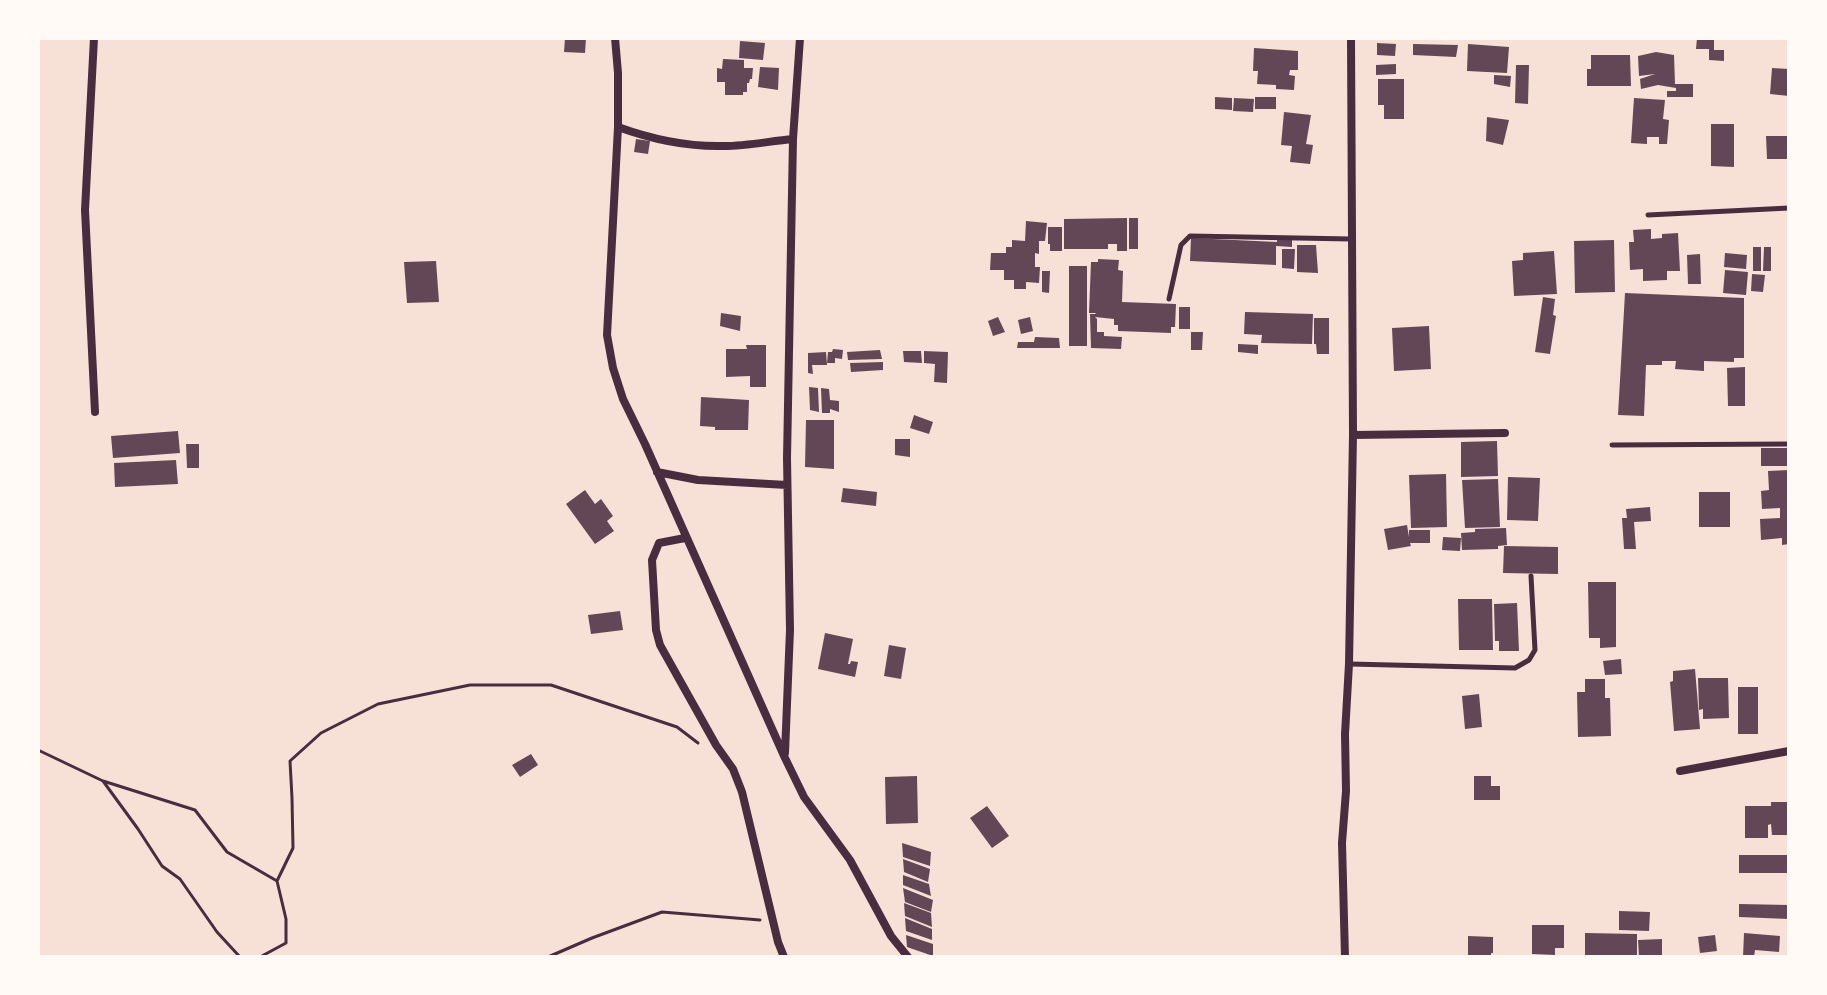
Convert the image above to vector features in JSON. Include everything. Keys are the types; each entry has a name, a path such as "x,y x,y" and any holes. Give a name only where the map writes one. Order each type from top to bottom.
{"street":[{"path":"94,38 85,210 95,412"},
{"path":"615,38 618,127 607,335 613,368 623,399 804,797 850,860 891,936 908,957"},
{"path":"785,758 790,630 787,485 793,139 800,38"},
{"path":"1345,957 1342,843 1346,791 1353,435 1351,38"},
{"path":"618,127 654,138 721,146 793,139"},
{"path":"1353,435 1505,433"},
{"path":"657,472 698,480 787,485"},
{"path":"685,538 659,543 652,560 656,630 660,645 716,745 733,769 742,792 784,957"},
{"path":"1680,771 1789,751"}],"lane":[{"path":"1648,215 1789,208"},
{"path":"1169,299 1181,245 1190,236 1352,239"},
{"path":"1612,445 1789,444"},
{"path":"1349,664 1515,668 1529,660 1535,650 1531,576"}],"path":[{"path":"260,957 286,943 286,919 277,881 293,848 290,761 321,733 378,704 470,685 551,685 677,727 699,744"},
{"path":"38,750 103,781 195,810 227,852 277,881"},
{"path":"103,781 162,866 180,879 217,932 240,957"},
{"path":"548,957 662,912 774,921"}],"building":[{"path":"565,38 586,38 585,53 564,52"},
{"path":"1697,38 1714,38 1714,50 1724,50 1724,61 1709,60 1709,49 1696,49"},
{"path":"740,41 765,43 763,60 739,58"},
{"path":"1377,43 1396,44 1395,56 1377,55"},
{"path":"1413,44 1458,45 1456,57 1413,55"},
{"path":"1468,44 1509,47 1507,73 1467,71"},
{"path":"1254,48 1298,51 1298,70 1290,70 1289,75 1295,76 1294,90 1257,84 1258,71 1253,71"},
{"path":"1656,52 1674,55 1675,84 1693,84 1693,97 1667,97 1667,91 1676,91 1676,88 1658,85 1641,89 1640,79 1655,74 1639,76 1638,56"},
{"path":"1591,55 1630,55 1631,86 1587,86"},
{"path":"723,59 744,60 744,68 753,68 752,79 743,95 725,95 725,82 717,82 717,68 722,69"},
{"path":"1396,64 1396,74 1376,75 1376,65"},
{"path":"1516,65 1529,65 1528,104 1515,103"},
{"path":"760,67 779,68 778,90 758,87"},
{"path":"1772,68 1789,69 1789,96 1770,94"},
{"path":"1494,75 1511,76 1510,87 1494,84"},
{"path":"1378,79 1404,79 1404,119 1384,119 1384,105 1378,105"},
{"path":"1215,97 1232,98 1232,110 1215,109"},
{"path":"1255,97 1276,97 1276,109 1255,109"},
{"path":"1234,98 1254,99 1253,112 1233,111"},
{"path":"1634,98 1665,100 1663,119 1669,120 1667,144 1659,144 1659,137 1647,137 1647,144 1631,143"},
{"path":"1284,112 1311,115 1306,144 1313,145 1310,164 1290,162 1292,146 1281,145"},
{"path":"1487,117 1509,120 1503,145 1486,141"},
{"path":"1711,124 1734,124 1734,167 1711,166"},
{"path":"1766,136 1787,136 1787,159 1767,159"},
{"path":"636,139 650,141 648,154 634,152"},
{"path":"1127,218 1127,251 1117,251 1117,244 1108,244 1108,249 1064,249 1064,219"},
{"path":"1129,218 1138,218 1138,249 1129,249"},
{"path":"1026,221 1047,223 1045,241 1039,241 1039,254 1035,253 1035,267 1040,267 1039,283 1026,282 1026,289 1014,289 1014,280 1004,280 1004,270 990,270 991,253 1006,253 1006,247 1012,247 1012,240 1025,241"},
{"path":"1048,227 1062,227 1062,251 1050,251"},
{"path":"1651,229 1651,239 1662,238 1662,234 1678,233 1680,271 1667,271 1667,280 1643,281 1643,269 1630,270 1629,242 1634,242 1633,230"},
{"path":"1191,238 1277,242 1277,239 1292,239 1292,247 1276,246 1276,265 1190,261"},
{"path":"1614,240 1615,292 1575,293 1574,241"},
{"path":"1297,245 1316,245 1318,273 1297,272"},
{"path":"1753,247 1761,247 1761,271 1753,271"},
{"path":"1764,247 1771,247 1771,271 1763,271"},
{"path":"1282,249 1295,249 1294,269 1282,268"},
{"path":"1554,251 1557,294 1514,296 1512,261 1523,260 1523,253"},
{"path":"1725,253 1747,255 1746,269 1724,267"},
{"path":"1700,254 1701,284 1688,284 1687,255"},
{"path":"1098,259 1119,260 1118,270 1123,271 1122,302 1176,304 1175,327 1171,327 1171,333 1118,331 1114,319 1095,317 1097,332 1104,332 1104,336 1122,337 1121,349 1091,348 1090,314 1096,313 1089,313 1091,262 1098,262"},
{"path":"436,261 439,302 407,303 404,262"},
{"path":"1069,266 1087,266 1087,346 1069,346"},
{"path":"1725,270 1748,272 1746,295 1723,293"},
{"path":"1042,271 1050,271 1049,293 1042,292"},
{"path":"1752,274 1765,275 1763,292 1751,291"},
{"path":"1625,293 1744,298 1744,358 1734,358 1734,362 1704,361 1704,371 1675,369 1676,361 1646,365 1644,416 1618,415"},
{"path":"1543,297 1555,299 1553,315 1556,316 1550,354 1535,352"},
{"path":"1179,307 1190,307 1190,329 1179,329"},
{"path":"1245,312 1313,314 1312,344 1261,343 1262,335 1244,334"},
{"path":"721,313 741,316 740,331 720,326"},
{"path":"998,317 1005,332 993,336 988,321"},
{"path":"1030,317 1033,331 1021,334 1018,320"},
{"path":"1314,318 1329,318 1329,354 1317,354"},
{"path":"1429,326 1431,369 1394,371 1392,328"},
{"path":"1191,332 1203,332 1202,350 1191,350"},
{"path":"1035,337 1059,338 1060,348 1017,348 1018,342 1034,342"},
{"path":"1238,344 1258,345 1258,354 1238,352"},
{"path":"746,345 766,345 766,387 750,387 750,376 726,377 726,349 747,349"},
{"path":"843,350 842,359 835,358 835,363 827,363 828,352"},
{"path":"880,350 882,359 848,360 847,352"},
{"path":"903,351 921,351 922,363 904,362"},
{"path":"924,351 948,352 947,383 934,382 935,364 924,363"},
{"path":"826,352 827,365 812,365 813,374 808,373 808,353"},
{"path":"883,362 883,370 851,372 850,363"},
{"path":"1745,367 1745,406 1728,406 1727,368"},
{"path":"809,387 818,388 819,412 810,410"},
{"path":"821,388 829,389 830,400 839,401 839,412 830,409 830,413 822,413"},
{"path":"701,397 749,400 748,430 715,430 715,427 700,426"},
{"path":"914,415 933,422 929,434 910,428"},
{"path":"806,420 834,420 834,469 805,467"},
{"path":"178,431 180,453 113,458 111,436"},
{"path":"895,439 910,439 910,457 895,455"},
{"path":"1497,441 1498,476 1461,477 1461,442"},
{"path":"186,444 199,444 199,468 187,468"},
{"path":"1761,448 1789,448 1789,466 1761,466"},
{"path":"176,460 178,484 115,487 114,463"},
{"path":"1789,470 1789,544 1782,545 1782,538 1761,540 1760,519 1780,518 1780,508 1762,509 1761,491 1769,490 1768,471"},
{"path":"1446,474 1447,527 1411,528 1409,475"},
{"path":"1508,477 1540,478 1538,521 1507,520"},
{"path":"1498,479 1500,527 1465,528 1462,480"},
{"path":"843,488 877,492 876,506 841,502"},
{"path":"585,490 595,504 601,499 613,516 607,521 614,531 595,544 566,504"},
{"path":"1699,492 1730,492 1730,527 1699,527"},
{"path":"1650,507 1651,521 1634,522 1636,549 1624,549 1622,518 1627,518 1626,509"},
{"path":"1407,525 1409,537 1409,530 1430,530 1430,543 1410,543 1411,546 1388,550 1384,529"},
{"path":"1506,528 1507,545 1498,546 1498,549 1462,550 1461,533 1475,532 1475,529"},
{"path":"1443,537 1461,538 1460,551 1442,550"},
{"path":"1504,546 1558,547 1558,574 1503,573"},
{"path":"1588,582 1616,582 1616,647 1600,648 1600,638 1589,638"},
{"path":"1458,599 1492,599 1493,650 1459,650"},
{"path":"1517,603 1519,651 1499,651 1499,641 1495,641 1494,604"},
{"path":"620,611 623,630 591,634 588,615"},
{"path":"825,633 853,639 848,664 858,662 855,677 818,669"},
{"path":"889,645 906,648 901,679 884,676"},
{"path":"1621,659 1622,674 1605,675 1603,661"},
{"path":"1695,669 1700,729 1674,731 1670,682 1673,681 1673,671"},
{"path":"1698,678 1728,678 1729,718 1703,719 1703,709 1699,710"},
{"path":"1585,679 1605,679 1605,698 1610,698 1611,736 1578,737 1577,692 1585,692"},
{"path":"1738,687 1758,687 1758,734 1738,734"},
{"path":"1479,694 1482,727 1465,729 1462,696"},
{"path":"531,754 538,765 520,777 512,765"},
{"path":"917,776 918,823 886,824 885,777"},
{"path":"1474,776 1491,776 1491,786 1500,786 1500,800 1474,800"},
{"path":"1771,802 1789,802 1789,835 1772,835 1771,824 1768,825 1768,838 1745,838 1745,806 1771,806"},
{"path":"987,806 1009,836 992,848 970,818"},
{"path":"902,843 931,852 930,866 903,857"},
{"path":"1739,855 1789,855 1789,873 1739,873"},
{"path":"903,859 930,869 928,882 904,872"},
{"path":"903,875 929,884 931,896 903,885"},
{"path":"903,888 933,900 931,912 905,902"},
{"path":"904,903 931,913 932,927 905,916"},
{"path":"1739,904 1789,905 1789,919 1739,917"},
{"path":"1619,911 1650,912 1649,931 1619,930"},
{"path":"905,918 932,929 932,940 906,931"},
{"path":"1532,925 1564,925 1564,948 1555,948 1555,955 1532,954"},
{"path":"1585,933 1637,934 1637,957 1585,957"},
{"path":"1744,933 1780,936 1779,952 1755,950 1754,957 1743,957"},
{"path":"906,935 933,944 933,956 907,947"},
{"path":"1715,935 1717,951 1700,953 1698,937"},
{"path":"1468,936 1493,937 1491,957 1468,957"},
{"path":"1662,939 1662,957 1639,957 1638,940"}]}
